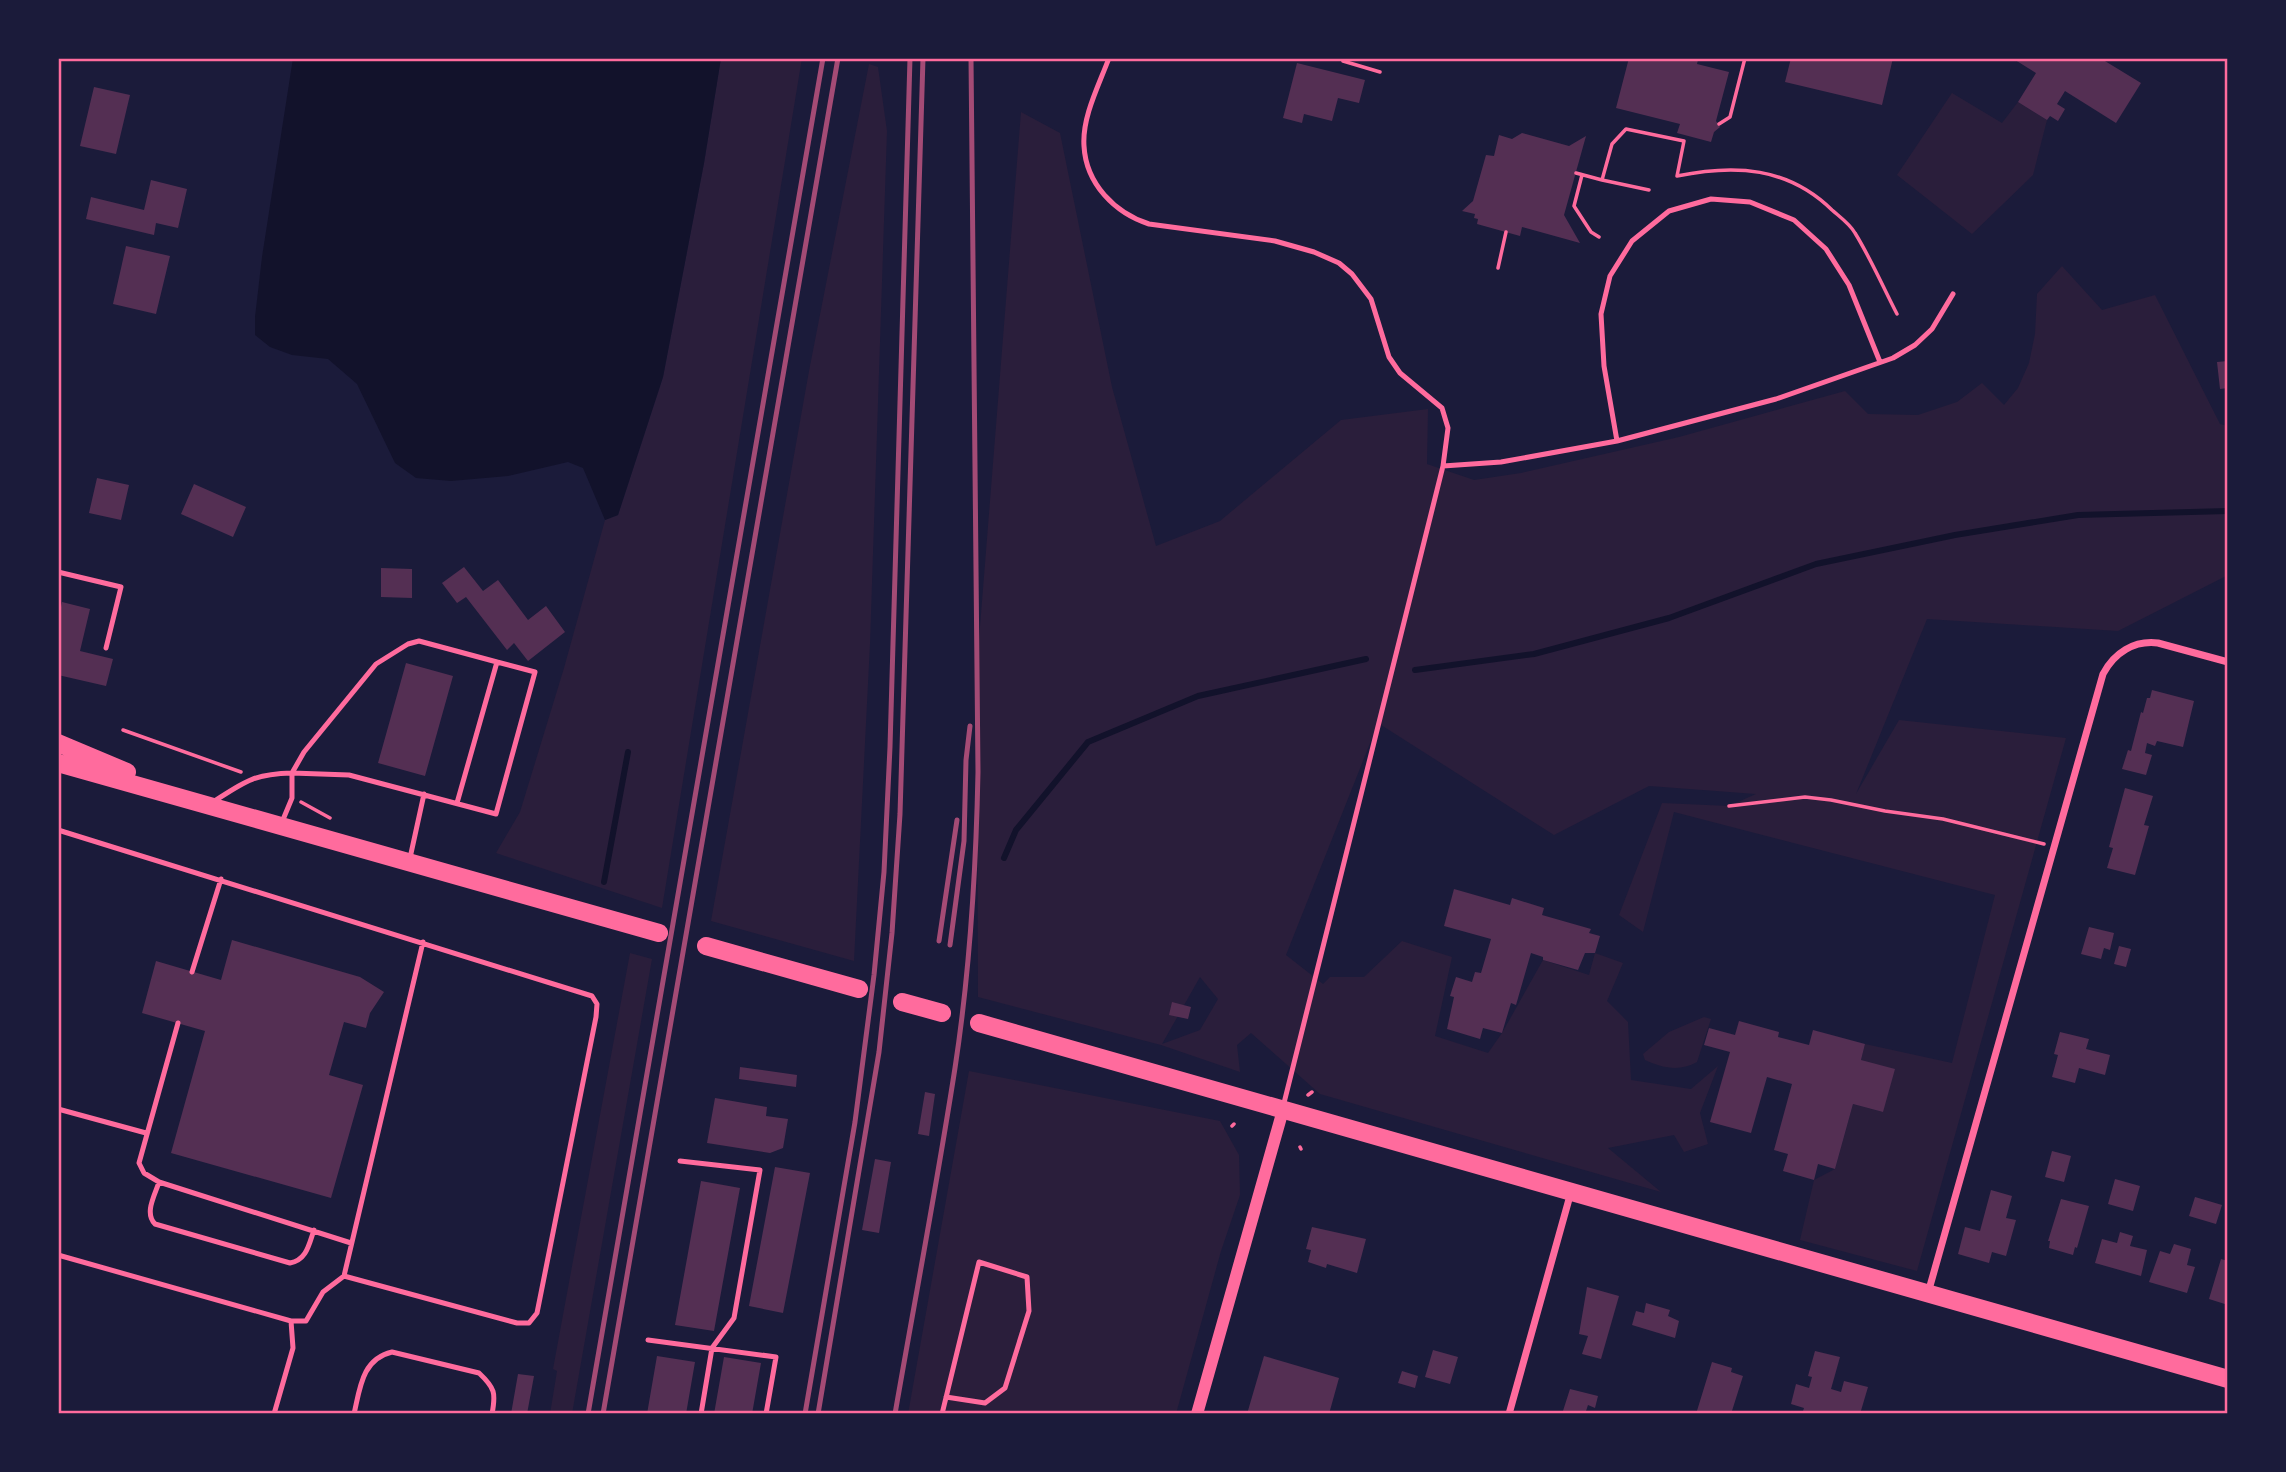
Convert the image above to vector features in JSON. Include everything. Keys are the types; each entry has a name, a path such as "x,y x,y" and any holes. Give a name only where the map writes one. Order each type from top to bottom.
{"main road":[{"path":"58,743 192,799"},
{"path":"58,763 659,933"},
{"path":"706,946 859,989"},
{"path":"902,1002 942,1013"},
{"path":"979,1023 2228,1379"}],"street":[{"path":"1928,1294 2103,674 2113,658 2123,650 2152,642 2228,662"},
{"path":"1197,1414 1283,1110"},
{"path":"1509,1414 1571,1192"}],"lane":[{"path":"1109,58 1088,116 1084,145 1088,167 1099,189 1132,218 1149,224 1275,241 1314,252 1339,263 1352,274 1371,299 1389,358 1400,373 1442,408 1448,428 1443,466 1283,1110"},
{"path":"1617,441 1604,366 1601,314 1610,276 1632,241 1669,211 1711,199 1750,202 1794,220 1826,249 1849,285 1880,362"},
{"path":"1443,466 1500,462 1617,441 1776,400 1880,362 1915,345 1932,329 1952,294"},
{"path":"58,572 121,587 106,648"},
{"path":"210,805 252,778 266,774 292,774 349,775 496,814 535,672 419,641 408,644 376,664 304,752 292,774 292,798 280,825"},
{"path":"457,803 497,662"},
{"path":"409,861 424,794"},
{"path":"58,830 592,996 597,1004 537,1313 529,1323 517,1323 344,1276"},
{"path":"192,972 221,879"},
{"path":"58,1255 291,1321 306,1321 323,1292 344,1276 423,942"},
{"path":"178,1023 139,1163 144,1174 159,1182 351,1242"},
{"path":"58,1109 146,1133"},
{"path":"680,1161 760,1170 734,1318 712,1348 701,1414"},
{"path":"159,1182 149,1213 150,1220 155,1224 290,1263 304,1257 314,1230"},
{"path":"942,1414 946,1397 979,1262 1027,1278 1029,1311 1005,1388 985,1403 946,1397"},
{"path":"274,1414 293,1348 291,1321"},
{"path":"648,1340 776,1357 766,1414"},
{"path":"354,1414 361,1381 368,1365 380,1355 392,1352 479,1373 489,1382 495,1396 492,1414"}],"path":[{"path":"1720,124 1730,117 1745,58"},
{"path":"1343,61 1380,72"},
{"path":"1576,173 1602,180"},
{"path":"1582,175 1574,205 1591,232 1599,237"},
{"path":"1498,268 1506,232"},
{"path":"123,730 187,755 236,769 252,778"},
{"path":"1729,806 1805,797 1831,800 1943,819 2054,847"},
{"path":"292,798 330,818"}],"shaded area":[{"path":"293,58 721,58 663,377 618,515 605,520 583,468 568,462 508,476 451,481 416,478 395,463 357,384 328,359 292,355 270,347 255,335 262,257"},
{"path":"721,58 802,58 662,908 496,853 520,812 605,520 618,515 663,377"},
{"path":"869,64 878,67 887,131 870,644 854,961 711,921 809,371"},
{"path":"1952,93 2002,123 2018,102 2047,120 2033,175 1972,234 1897,175"},
{"path":"1021,112 1060,133 1112,387 1156,546 1220,521 1341,420 1428,409 1427,464 1474,480 1521,473 1679,437 1845,391 1868,414 1918,415 1957,402 1982,383 2004,405 2018,388 2029,363 2035,334 2037,294 2062,266 2102,310 2155,295 2220,424 2228,426 2228,575 2118,631 1927,619 1856,794 1899,720 2066,738 1917,1271 1800,1240 1814,1180 1835,1169 1853,1104 1883,1112 1861,1060 1865,1044 1952,1063 1995,895 1674,812 1643,932 1619,915 1662,803 1729,806 1756,794 1649,786 1554,835 1378,723 1286,955 1323,984 1330,977 1364,977 1402,941 1452,957 1435,1036 1488,1053 1543,960 1589,975 1595,953 1623,963 1607,1001 1628,1022 1631,1080 1691,1089 1718,1066 1700,1113 1708,1144 1684,1152 1674,1135 1608,1148 1661,1192 1320,1094 1251,1033 1237,1045 1240,1072 1161,1045 978,997 977,664","holes":["1200,977 1218,999 1200,1030 1162,1044"]},
{"path":"630,953 652,959 572,1414 550,1414 557,1371 553,1369"},
{"path":"1704,1017 1711,1019 1697,1062 1671,1068 1645,1060 1643,1054 1669,1032"},
{"path":"969,1071 1220,1121 1239,1155 1240,1195 1221,1251 1176,1414 908,1414"}],"building":[{"path":"1629,58 1690,58 1698,60 1697,64 1729,72 1716,121 1720,127 1714,132 1711,142 1677,133 1680,124 1616,108"},
{"path":"1791,58 1893,58 1882,105 1785,82"},
{"path":"2012,58 2100,58 2141,83 2116,123 2065,91 2057,104 2065,109 2058,121 2050,116 2047,120 2018,102 2036,73"},
{"path":"1297,63 1365,80 1359,103 1338,98 1332,121 1304,114 1302,123 1283,118"},
{"path":"94,87 130,95 116,154 80,146"},
{"path":"1522,133 1569,146 1586,136 1564,215 1580,243 1522,227 1520,236 1477,224 1475,214 1462,211 1473,201 1486,155 1494,156 1499,135 1512,139"},
{"path":"151,180 187,189 178,228 156,223 154,235 86,219 91,197 144,210"},
{"path":"126,246 170,256 156,314 113,304"},
{"path":"2228,361 2228,388 2220,389 2217,362"},
{"path":"97,478 129,485 121,520 89,513"},
{"path":"194,484 246,507 233,537 181,514"},
{"path":"464,567 483,591 498,580 528,620 546,606 565,632 528,661 514,643 507,650 466,597 457,603 442,583"},
{"path":"381,568 412,569 412,598 381,597"},
{"path":"62,602 90,609 80,651 113,659 106,686 58,675 58,622"},
{"path":"406,663 453,676 425,776 378,763"},
{"path":"2152,690 2194,701 2183,747 2157,741 2155,746 2147,743 2145,753 2152,755 2146,775 2122,769 2128,750 2131,751 2141,712 2143,713"},
{"path":"2125,788 2153,796 2144,825 2149,826 2135,875 2107,868 2113,848 2109,847"},
{"path":"1454,889 1510,905 1512,898 1544,908 1542,915 1591,929 1589,933 1600,936 1595,953 1585,953 1578,970 1543,960 1543,957 1531,953 1516,1005 1511,1003 1502,1033 1483,1028 1480,1039 1447,1029 1454,997 1450,996 1456,977 1472,982 1475,972 1481,973 1491,939 1444,926"},
{"path":"2089,927 2114,933 2110,950 2104,948 2101,959 2081,954"},
{"path":"232,940 360,977 384,992 370,1013 366,1028 344,1022 329,1075 363,1085 331,1198 171,1153 205,1031 142,1013 156,961 221,980"},
{"path":"2119,946 2131,949 2126,967 2114,964"},
{"path":"1172,1002 1191,1007 1188,1019 1169,1015"},
{"path":"1739,1021 1779,1032 1778,1037 1809,1045 1813,1030 1865,1044 1861,1060 1895,1069 1883,1112 1853,1104 1835,1169 1818,1164 1814,1180 1783,1171 1788,1154 1774,1150 1792,1084 1767,1077 1751,1133 1710,1122 1730,1052 1704,1045 1709,1028 1735,1035"},
{"path":"2060,1032 2089,1039 2086,1049 2110,1055 2105,1075 2079,1068 2075,1083 2052,1077"},
{"path":"740,1067 797,1075 796,1087 739,1079"},
{"path":"925,1092 935,1094 929,1136 918,1134"},
{"path":"715,1098 767,1107 766,1116 788,1119 783,1148 770,1153 707,1143"},
{"path":"2052,1151 2071,1156 2064,1182 2045,1177"},
{"path":"875,1159 891,1162 879,1233 862,1230"},
{"path":"775,1167 810,1173 783,1313 749,1306"},
{"path":"2115,1179 2140,1186 2133,1211 2108,1204"},
{"path":"701,1181 740,1188 714,1331 675,1325"},
{"path":"1991,1190 2012,1196 2006,1218 2016,1220 2006,1256 1992,1252 1989,1263 1958,1254 1965,1227 1980,1231"},
{"path":"2195,1197 2222,1205 2216,1224 2189,1216"},
{"path":"2061,1199 2089,1206 2073,1255 2049,1248 2048,1241"},
{"path":"1312,1227 1366,1239 1357,1273 1327,1264 1326,1268 1308,1262 1311,1250 1306,1249"},
{"path":"2120,1232 2133,1236 2130,1246 2147,1250 2141,1276 2095,1263 2102,1239 2117,1243"},
{"path":"2174,1244 2191,1249 2187,1265 2195,1267 2187,1293 2149,1282 2160,1251 2170,1254"},
{"path":"2221,1259 2228,1261 2228,1305 2209,1299"},
{"path":"1587,1287 1619,1296 1601,1359 1582,1354 1588,1336 1579,1334"},
{"path":"1646,1303 1670,1310 1668,1316 1679,1321 1675,1338 1632,1325 1636,1311 1644,1313"},
{"path":"1433,1350 1458,1357 1450,1384 1425,1377"},
{"path":"1815,1351 1840,1357 1831,1389 1841,1392 1844,1381 1868,1387 1860,1414 1802,1414 1804,1408 1791,1404 1796,1384 1809,1388 1812,1377 1808,1376"},
{"path":"657,1356 695,1362 686,1414 647,1414"},
{"path":"1264,1356 1339,1378 1329,1414 1247,1414"},
{"path":"724,1357 761,1363 752,1414 714,1414"},
{"path":"1712,1362 1732,1368 1731,1372 1743,1376 1731,1414 1696,1414"},
{"path":"1402,1371 1418,1376 1415,1388 1398,1383"},
{"path":"518,1374 534,1376 527,1414 511,1414"},
{"path":"1570,1389 1598,1396 1595,1408 1588,1405 1585,1414 1562,1414"}],"waterway":[{"path":"1415,670 1534,654 1669,618 1816,564 1955,535 2078,515 2228,511"},
{"path":"1004,858 1016,830 1088,742 1198,696 1366,659"},
{"path":"604,882 628,752"}],"railway":[{"path":"588,1414 823,58"},
{"path":"603,1414 838,58"},
{"path":"805,1414 855,1122 884,872 910,58"},
{"path":"818,1414 879,1052 892,933 900,814 923,58"},
{"path":"895,1414 955,1068 965,994 974,883 978,772 971,58"},
{"path":"950,945 964,841 966,760 970,726"},
{"path":"939,941 957,820"}]}
